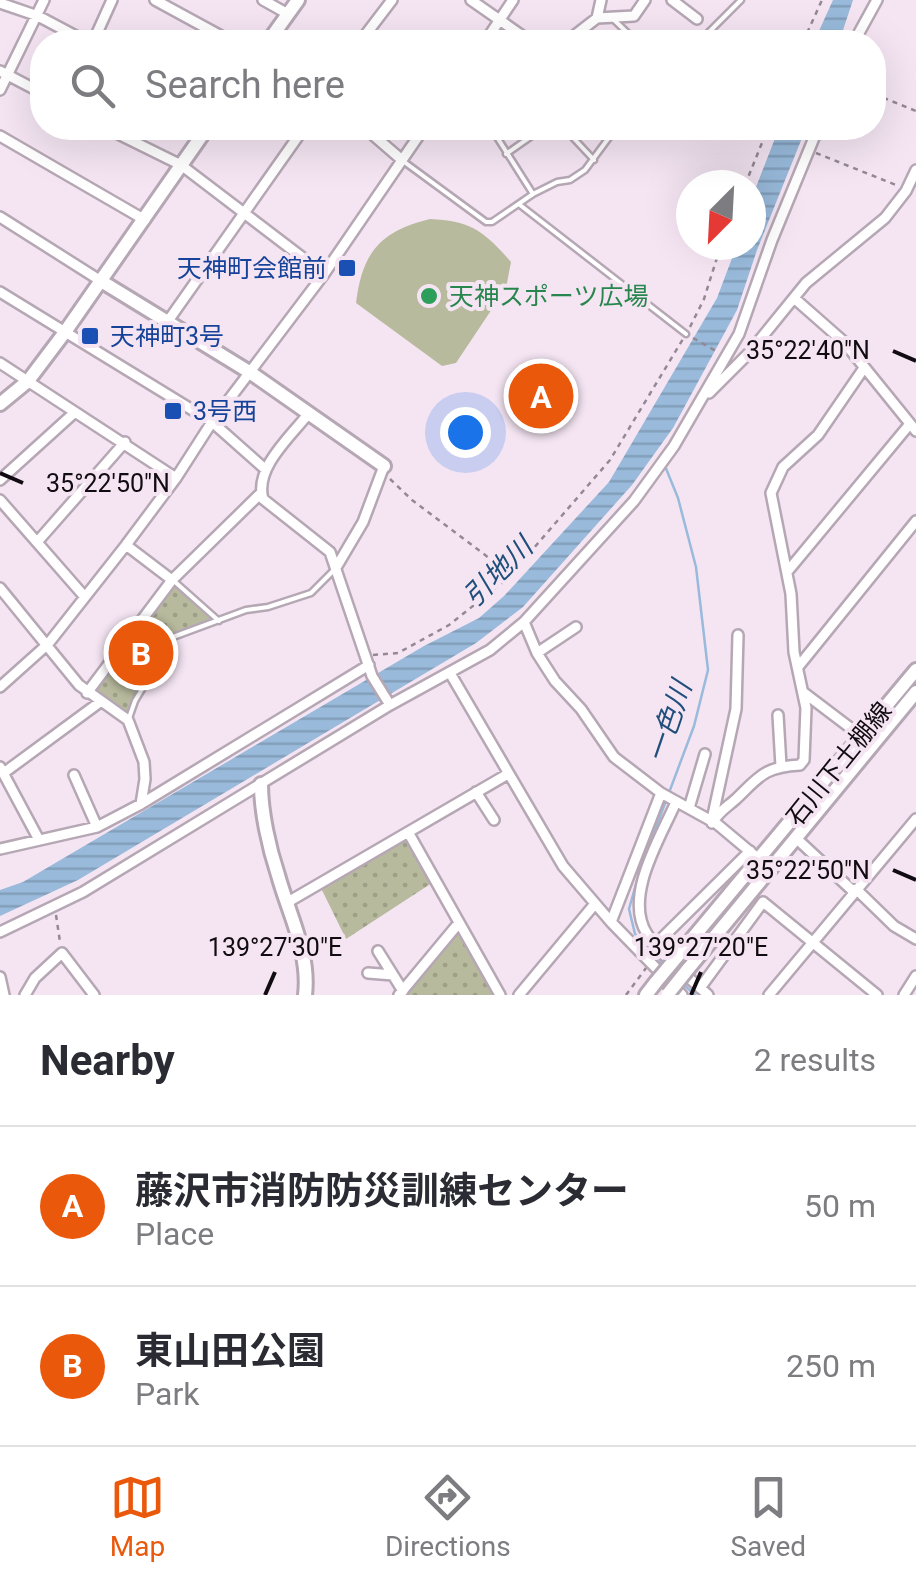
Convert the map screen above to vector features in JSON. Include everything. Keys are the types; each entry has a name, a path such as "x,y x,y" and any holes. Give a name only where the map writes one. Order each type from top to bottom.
{"street":[{"path":"0,90 4,72 44,0"},
{"path":"96,30 112,0"},
{"path":"155,0 210,30"},
{"path":"263,0 288,14"},
{"path":"277,30 298,0"},
{"path":"369,30 392,0"},
{"path":"471,0 513,30"},
{"path":"494,30 514,0"},
{"path":"581,30 596,18 634,16 645,0"},
{"path":"672,0 696,19"},
{"path":"861,30 877,0"},
{"path":"596,18 599,1"},
{"path":"0,3 66,30"},
{"path":"4,72 30,86"},
{"path":"0,136 145,220"},
{"path":"130,140 181,165 324,274"},
{"path":"0,404 28,381 65,332 199,140"},
{"path":"168,321 296,140"},
{"path":"380,140 402,160"},
{"path":"0,687 48,644 126,545 212,422 324,274 416,140"},
{"path":"0,932 55,908 388,702 450,674 490,650 524,622 660,468 701,401 749,312 772,240 813,140"},
{"path":"701,401 750,352 822,268 879,224 907,190 916,170"},
{"path":"0,217 251,373 383,468 363,522 337,566"},
{"path":"0,292 212,422 265,470"},
{"path":"787,572 913,428 844,342 794,298"},
{"path":"0,363 176,478"},
{"path":"712,822 760,775 781,766 800,765 804,760 803,692 787,572 771,492 783,467 818,435 864,368"},
{"path":"0,480 74,413"},
{"path":"87,693 172,580 261,494 265,470 309,413"},
{"path":"38,541 125,442"},
{"path":"261,494 322,545 337,566 369,666 388,702"},
{"path":"0,500 84,596"},
{"path":"798,667 916,521"},
{"path":"126,545 172,580"},
{"path":"0,588 87,693 128,720 144,762 141,804"},
{"path":"524,622 537,653 614,757 660,793 712,822 772,870"},
{"path":"537,653 576,627"},
{"path":"712,822 736,709 738,635"},
{"path":"0,849 97,827 369,666"},
{"name":"石川下土棚線","path":"646,995 755,855 916,670"},
{"path":"450,674 563,866 594,905 682,995"},
{"path":"803,692 862,736"},
{"name":"石川下土棚線","path":"667,994 916,692"},
{"path":"38,838 2,769 100,702"},
{"path":"778,715 781,766"},
{"path":"689,808 705,754"},
{"path":"288,902 508,774"},
{"path":"74,775 97,827"},
{"path":"261,784 264,818 277,873 306,965 305,995"},
{"path":"476,792 494,820"},
{"path":"611,922 660,793"},
{"path":"673,800 640,899 643,926 704,992 763,902 877,995"},
{"path":"769,995 916,819"},
{"path":"408,832 500,995"},
{"path":"797,840 894,926 916,940"},
{"path":"656,944 755,855"},
{"path":"519,995 594,905"},
{"path":"378,951 401,993 458,924"},
{"path":"25,995 35,978 62,953 94,995"},
{"path":"368,973 393,975"},
{"path":"904,995 916,976"},
{"path":"0,978 4,995"}],"lane":[{"path":"711,30 741,0"},
{"path":"611,17 625,30"},
{"path":"498,140 534,194"},
{"path":"506,154 526,140"},
{"path":"575,140 594,160"},
{"path":"402,160 486,222 492,222 534,194 570,180 594,160 608,140"},
{"path":"519,204 688,336"},
{"path":"128,720 173,638 246,610 311,593 337,566"},
{"path":"172,580 219,622"}],"path":[{"path":"808,30 822,0"},
{"path":"886,99 916,111"},
{"path":"751,170 763,140"},
{"path":"809,150 907,190"},
{"path":"369,666 465,614 511,574 610,460 688,336 716,260"},
{"path":"688,336 721,354"},
{"path":"383,468 412,500 511,574"},
{"path":"55,908 62,953"},
{"path":"626,995 650,963"}],"green space":[{"name":"天神スポーツ広場","path":"430,219 467,225 493,242 511,262 506,288 456,363 442,366 356,303 363,270 377,247 398,230"},
{"path":"172,580 219,621 173,637 128,720 87,693"},
{"path":"408,832 435,881 346,939 319,884"},
{"path":"455,935 460,935 494,995 405,995"}],"water":[{"path":"833,0 853,0 843,30 819,30"},
{"path":"774,140 801,140 766,228 766,170 763,170"},
{"path":"731,260 754,260 737,310 673,428 632,485 523,607 476,643 78,880 0,916 0,890 23,882 424,646 479,618 609,482 717,298"}],"waterway":[{"name":"一色川","path":"665,466 678,498 696,567 708,670 694,726 629,909 635,934 665,966"},
{"name":"一色川","path":"681,982 695,995"}],"place":[{"name":"天神町会館前","path":"347,268"},
{"name":"天神スポーツ広場","path":"429,296"},
{"name":"天神町3号","path":"90,336"},
{"name":"藤沢市消防防災訓練センター","path":"541,396"},
{"name":"3号西","path":"173,411"},
{"name":"東山田公園","path":"141,653"}],"water label":[{"name":"引地川","path":"498,572"}]}
